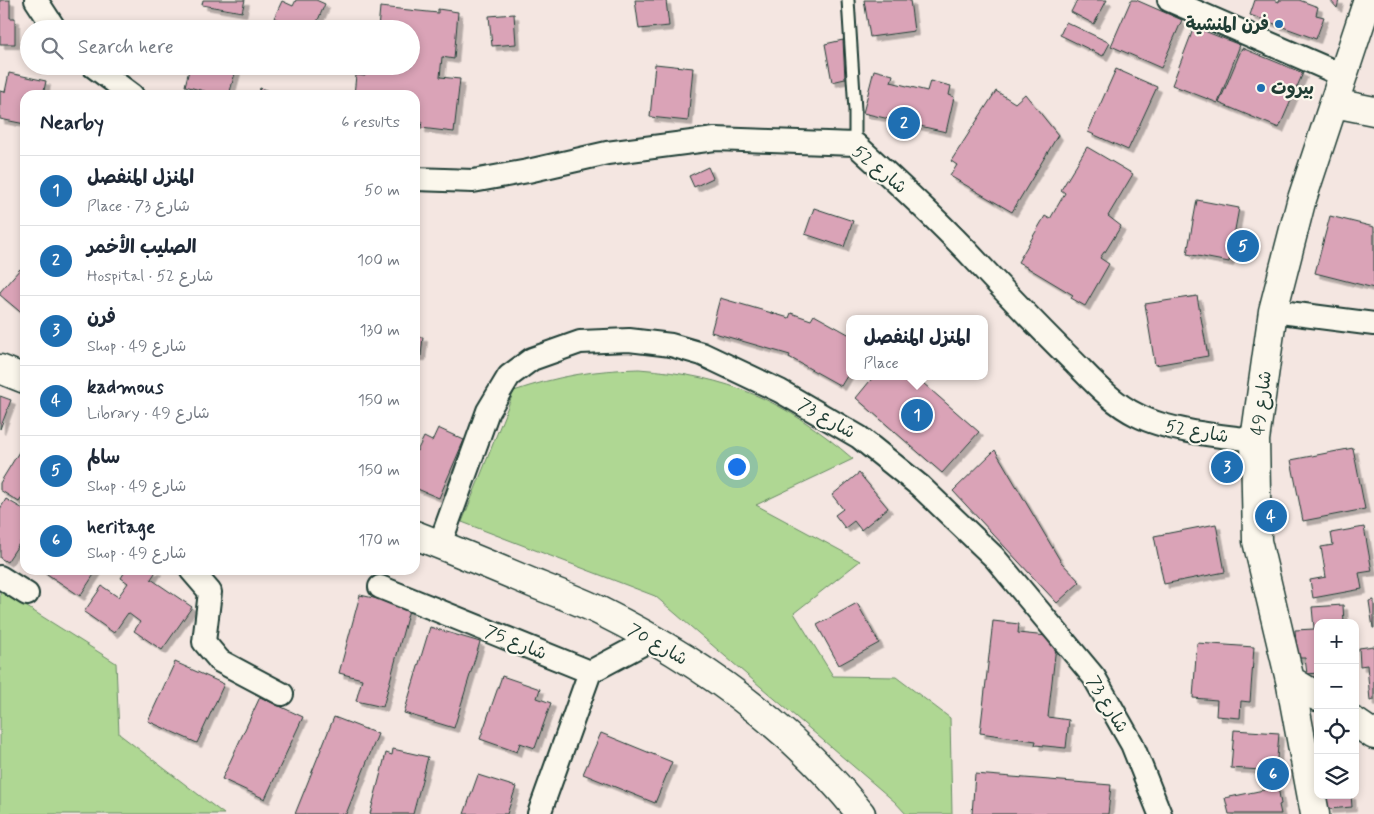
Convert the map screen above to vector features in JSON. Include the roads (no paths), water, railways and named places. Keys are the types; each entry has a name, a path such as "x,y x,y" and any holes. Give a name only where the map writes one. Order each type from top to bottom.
{"main road":[{"name":"شارع 49","path":"1315,814 1290,680 1257,541 1255,440 1273,311 1301,202 1368,0"},
{"path":"1334,103 1374,111"},
{"name":"شارع 70","path":"427,540 600,611 734,692 773,724 809,758 861,814"},
{"path":"1290,680 1314,695"},
{"path":"1359,725 1374,735"}],"street":[{"path":"36,0 49,20"},
{"path":"1169,0 1342,75"},
{"path":"105,75 125,90"},
{"name":"شارع 52","path":"420,179 473,181 607,153 715,139 855,144 918,202 1028,317 1100,388 1118,403 1135,415 1154,423 1218,436 1255,440"},
{"path":"1273,311 1374,324"},
{"name":"شارع 73","path":"427,540 488,411 509,376 532,359 580,342 629,340 671,345 702,354 780,391 859,437 920,486 994,557 1094,677 1132,744 1160,814"},
{"path":"195,575 210,592 204,642 220,661 282,694"},
{"path":"0,577 27,594"},
{"name":"شارع 75","path":"380,586 590,672"},
{"path":"539,814 590,672 650,640"}],"lane":[{"path":"848,0 855,110 855,144"}],"place":[{"name":"فرن المنشية","path":"1279,24"},
{"name":"بيروت","path":"1261,88"},
{"name":"الصليب الأخمر","path":"904,123"},
{"name":"سالم","path":"1243,246"},
{"name":"المنزل المنفصل","path":"917,415"},
{"name":"فرن","path":"1227,467"},
{"name":"kadmous","path":"1271,516"},
{"name":"heritage","path":"1273,774"}]}
